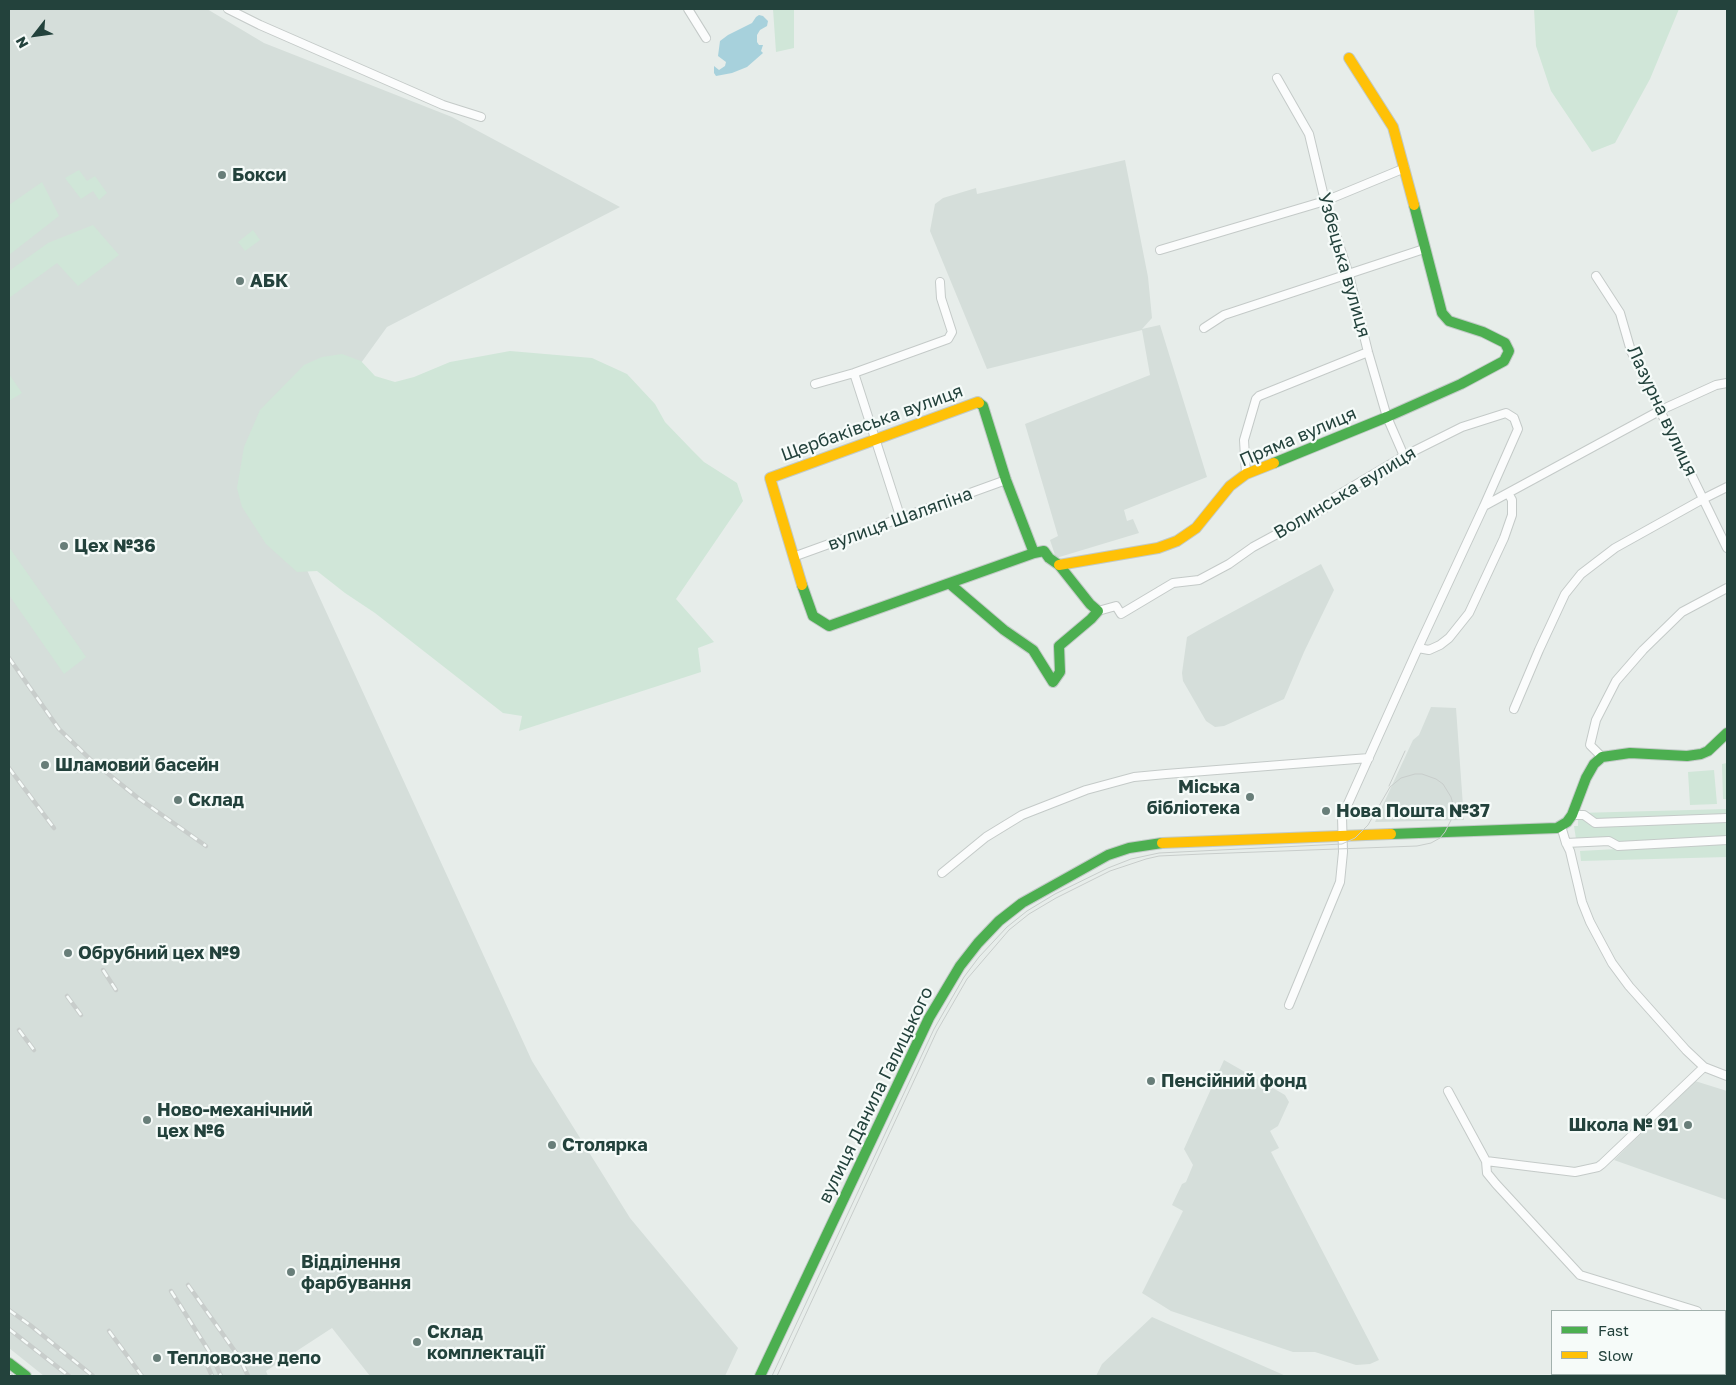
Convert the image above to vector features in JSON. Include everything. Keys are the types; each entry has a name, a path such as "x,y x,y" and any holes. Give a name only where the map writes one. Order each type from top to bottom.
{"street":[{"path":"228,9 260,25 443,105 482,117"},
{"path":"688,9 706,38"},
{"path":"1204,328 1224,315 1424,249 1405,168 1392,127 1349,58"},
{"name":"Узбецька вулиця","path":"1277,78 1309,134 1325,200 1349,274 1368,352 1387,417 1404,456"},
{"path":"1160,250 1325,200 1405,168"},
{"name":"Пряма вулиця","path":"1059,565 1158,548 1177,541 1196,528 1230,486 1246,474 1387,417 1461,384 1504,362 1509,351 1506,343 1483,332 1449,321 1442,313 1424,249"},
{"name":"Лазурна вулиця","path":"1596,276 1620,313 1631,351 1727,548"},
{"path":"815,384 854,373 948,339 952,332 940,298 940,282"},
{"path":"1246,474 1244,440 1256,399 1259,396 1368,352"},
{"path":"854,373 901,519"},
{"path":"1484,506 1661,410 1716,385 1727,383"},
{"name":"Щербаківська вулиця","path":"793,557 770,478 876,441 978,402 983,406 1006,480"},
{"name":"Волинська вулиця","path":"1098,611 1116,606 1121,614 1173,583 1199,580 1229,564 1253,547 1325,508 1335,497 1404,456 1462,427 1506,414 1514,418 1518,429 1342,817 1343,852 1340,882 1289,1005"},
{"path":"1006,480 1034,553"},
{"name":"вулиця Шаляпіна","path":"793,557 1006,480"},
{"path":"1514,709 1565,594 1581,574 1615,548 1727,487"},
{"path":"1418,648 1428,650 1440,645 1449,638 1470,613 1504,538 1512,515 1512,500 1508,493"},
{"path":"793,557 812,616 829,626 1044,551 1049,558 1059,565 1098,611 1059,646 1060,672 1053,682 1033,650 1004,630 950,584"},
{"path":"1602,757 1590,745 1596,720 1616,681 1682,612 1727,588"},
{"path":"1727,733 1708,751 1702,754 1687,756 1630,753 1602,757 1594,764 1586,778 1572,815 1561,826 1570,851 1582,902 1590,922 1612,963 1643,1002 1686,1050 1704,1067 1727,1076"},
{"path":"942,873 986,837 1022,815 1086,790 1134,777 1369,758"},
{"path":"1572,815 1584,815 1595,823 1727,818"},
{"name":"вулиця Данила Галицького","path":"760,1376 928,1018 960,966 978,943 999,921 1022,902 1108,855 1129,848 1181,841 1557,828 1561,826"},
{"path":"1566,843 1609,841 1618,846 1727,840"},
{"path":"1486,1161 1575,1172 1598,1167 1704,1067"},
{"path":"1448,1091 1486,1161 1488,1173 1568,1264 1580,1275 1694,1310"},
{"path":"9,1363 26,1376"}],"shaded area":[{"path":"9,9 207,9 264,43 452,117 620,207 387,327 301,446 301,557 532,1061 630,1218 738,1348 725,1376 370,1376 332,1328 266,1371 268,1376 44,1376 9,1348"},
{"path":"1125,160 1148,277 1152,318 1142,329 1160,325 1207,477 1124,510 1127,521 1133,519 1139,533 1056,558 1050,540 1058,536 1025,424 1150,375 1142,330 987,369 930,231 935,204 943,198 976,188 977,194"},
{"path":"1321,564 1334,590 1284,699 1224,726 1215,727 1206,721 1183,681 1182,673 1187,637"},
{"path":"1431,707 1456,708 1464,820 1375,822 1413,740 1419,735"},
{"path":"1224,1060 1285,1095 1289,1102 1278,1126 1270,1131 1279,1148 1271,1152 1379,1360 1370,1364 1356,1365 1315,1352 1293,1352 1171,1311 1142,1293 1183,1211 1172,1205 1182,1184 1186,1182 1193,1165 1184,1149"},
{"name":"Школа № 91","path":"1695,1081 1727,1091 1727,1200 1614,1160"},
{"path":"1152,1317 1286,1376 1096,1376 1102,1364"}],"green space":[{"path":"773,9 794,9 794,48 776,52"},
{"path":"1534,9 1679,9 1650,79 1615,143 1592,152 1551,91 1536,46"},
{"path":"79,170 87,181 95,176 107,193 99,200 93,191 81,199 65,178"},
{"path":"42,182 59,216 9,255 9,205"},
{"path":"93,225 119,255 78,286 57,263 9,298 9,271 48,243"},
{"path":"253,230 260,240 245,251 238,242"},
{"path":"510,351 592,358 627,374 655,404 665,422 704,462 737,483 743,501 676,599 714,642 698,648 701,672 519,731 522,716 503,713 375,613 317,571 297,572 266,544 242,507 237,488 244,447 260,410 304,365 322,357 342,354 361,361 375,376 395,382 414,377 450,362"},
{"path":"9,374 22,393 9,401"},
{"path":"9,547 86,657 64,674 9,595"},
{"path":"1727,763 1727,799 1723,799 1722,764"},
{"path":"1714,770 1717,804 1690,805 1688,772"},
{"path":"1727,809 1727,857 1581,861 1580,851 1617,849 1618,846 1576,839 1574,826 1578,826 1578,813"}],"water":[{"path":"759,15 768,21 767,26 760,30 757,35 757,42 759,45 763,45 761,51 763,53 747,67 732,73 716,76 714,66 719,70 725,66 726,62 718,56 720,41 752,23"}],"tram line":[{"path":"1389,786 1405,751"},
{"path":"772,1376 934,1029 964,977 979,957 1007,927 1027,911 1055,894 1131,859 1159,853 1342,844 1355,838 1368,825 1390,787 1401,778 1422,774 1436,779 1443,784 1453,804 1452,818 1440,838 1431,843 1417,846 1159,856 1110,871 1056,898 1029,914 1009,930 967,979 937,1031 777,1376"},
{"path":"9,1372 14,1376"}],"railway":[{"path":"9,658 59,729 91,760 138,798 206,846"},
{"path":"9,768 54,828"},
{"path":"103,970 116,990"},
{"path":"67,996 81,1015"},
{"path":"19,1030 34,1050"},
{"path":"188,1285 239,1357 248,1376"},
{"path":"171,1291 212,1356 221,1376"},
{"path":"9,1310 93,1376"},
{"path":"9,1329 69,1376"},
{"path":"109,1331 142,1376"},
{"path":"205,1360 212,1376"}],"traffic: fast":[{"path":"1274,463 1387,417 1461,384 1504,361 1509,351 1505,343 1483,332 1449,321 1442,313 1414,205"},
{"path":"979,403 983,406 1006,480 1034,553"},
{"path":"802,585 813,616 829,626 1044,551 1049,558 1059,565 1090,604 1098,611 1059,646 1060,672 1053,682 1033,650 1004,630 950,584"},
{"path":"1391,834 1557,828 1567,822 1572,815 1586,778 1594,764 1602,757 1630,753 1687,756 1701,754 1708,751 1727,733"},
{"path":"760,1376 929,1018 960,966 999,921 1022,903 1108,855 1129,848 1162,843"},
{"path":"9,1363 26,1376"}],"traffic: slow":[{"path":"1349,58 1393,127 1414,205"},
{"path":"802,585 770,478 979,403"},
{"path":"1059,565 1158,548 1177,541 1196,528 1230,486 1246,474 1274,463"},
{"path":"1162,843 1391,834"}],"place":[{"name":"Бокси","path":"222,175"},
{"name":"АБК","path":"240,281"},
{"name":"Цех №36","path":"64,546"},
{"name":"Шламовий басейн","path":"45,765"},
{"name":"Міська бібліотека","path":"1250,797"},
{"name":"Склад","path":"178,800"},
{"name":"Нова Пошта №37","path":"1326,811"},
{"name":"Обрубний цех №9","path":"68,953"},
{"name":"Пенсійний фонд","path":"1151,1081"},
{"name":"Ново-механічний цех №6","path":"147,1120"},
{"name":"Школа № 91","path":"1688,1125"},
{"name":"Столярка","path":"552,1145"},
{"name":"Відділення фарбування","path":"291,1272"},
{"name":"Склад комплектації","path":"417,1342"},
{"name":"Тепловозне депо","path":"157,1358"}]}
